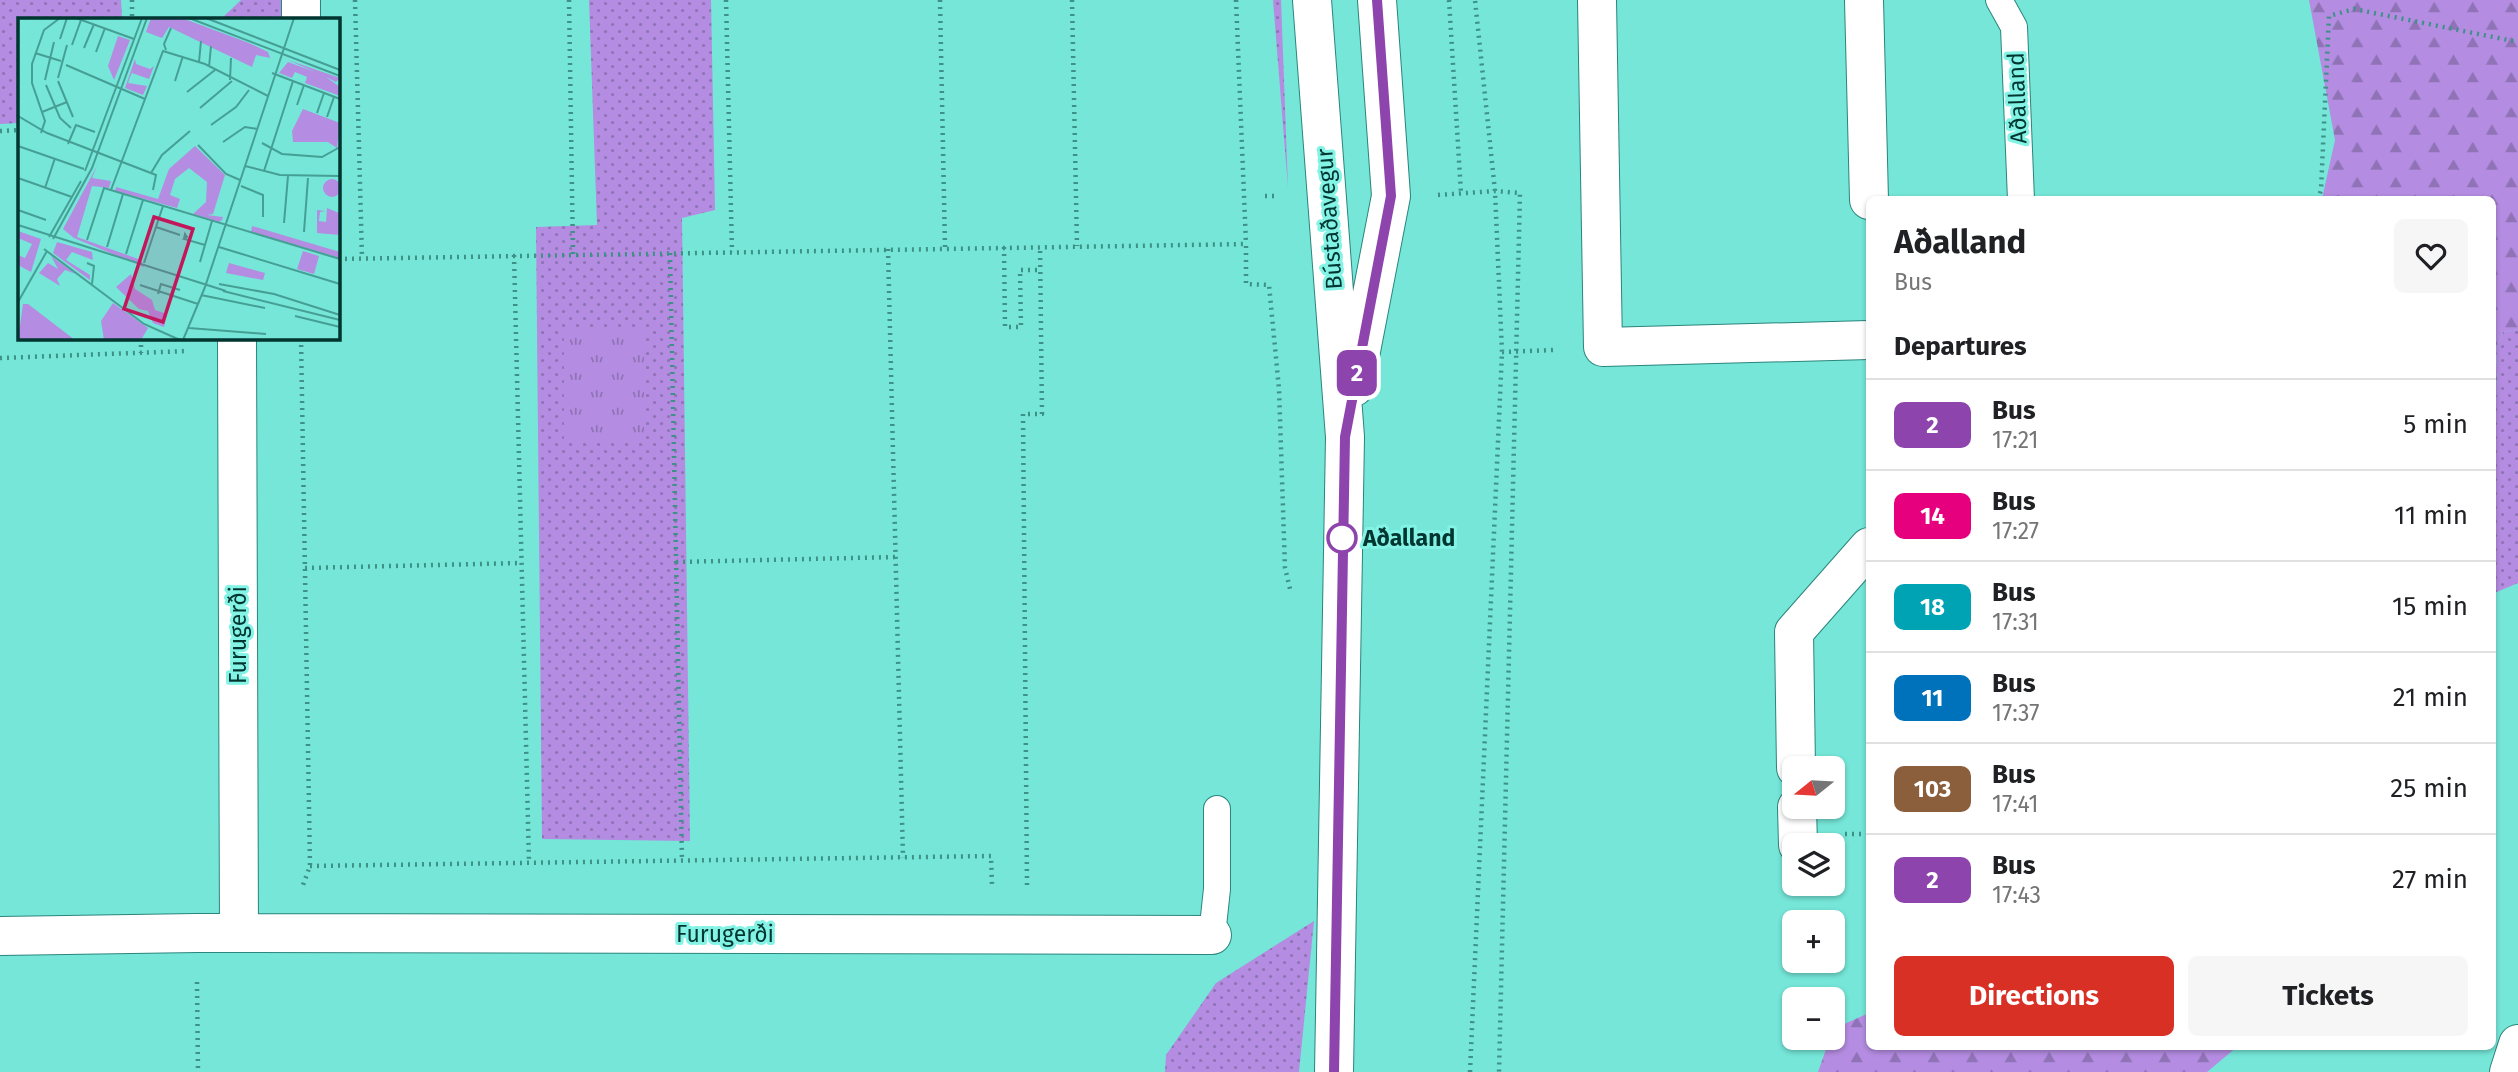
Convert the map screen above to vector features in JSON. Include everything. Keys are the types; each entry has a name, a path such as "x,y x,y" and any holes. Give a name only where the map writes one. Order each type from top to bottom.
{"street":[{"path":"301,0 301,18"},
{"name":"Bústaðavegur","path":"1312,0 1345,437 1334,1072"},
{"name":"Bústaðavegur","path":"1345,437 1391,196 1377,0"},
{"path":"1597,0 1604,347 1866,340"},
{"path":"1864,0 1869,196"},
{"name":"Furugerði","path":"237,344 239,933"},
{"path":"1796,756 1794,632 1866,550"},
{"name":"Furugerði","path":"0,936 197,933 1212,935"},
{"path":"2508,1072 2518,1044"}],"lane":[{"name":"Aðalland","path":"1999,0 2014,27 2021,196"},
{"path":"1212,935 1217,889 1217,809"}],"path":[{"path":"132,0 132,18"},
{"path":"355,0 362,258"},
{"path":"569,0 573,254"},
{"path":"726,0 732,252"},
{"path":"940,0 944,248"},
{"path":"1072,0 1077,246"},
{"path":"1236,0 1246,284 1269,285 1279,389 1285,568 1291,594"},
{"path":"1449,0 1461,193"},
{"path":"1470,1072 1502,352 1495,191 1475,0"},
{"path":"2319,196 2329,16 2354,9 2518,42"},
{"path":"0,131 18,130"},
{"path":"1436,195 1495,191 1520,193 1499,1072"},
{"path":"340,259 1246,244"},
{"path":"1010,934 1023,414 1042,414 1040,246"},
{"path":"1004,247 1005,327 1021,327 1020,270 1040,270"},
{"path":"888,249 903,858"},
{"path":"670,253 682,861"},
{"path":"514,256 528,863"},
{"path":"141,340 141,353"},
{"path":"239,892 301,890 310,866 301,340"},
{"path":"0,358 141,353 237,344"},
{"path":"1502,352 1543,350"},
{"path":"676,562 896,557"},
{"path":"305,568 522,563"},
{"path":"310,866 992,856 1010,934"},
{"path":"197,933 198,1072"}],"green space":[{"path":"0,0 121,0 122,18 18,18 18,123 0,124"},
{"path":"241,0 288,0 287,18 222,18"},
{"path":"589,0 711,0 715,210 682,218 690,841 542,839 536,227 597,225"},
{"path":"1273,0 1281,0 1288,188"},
{"path":"2309,0 2518,0 2518,329 2503,332 2496,350 2496,196 2323,196 2335,140"},
{"path":"2518,329 2518,583 2496,592 2496,350 2503,332"},
{"path":"564,330 644,330 644,442 564,442"},
{"path":"2496,350 2498,390 2496,396"},
{"path":"1314,921 1299,1072 1165,1072 1166,1055 1216,983"},
{"path":"1866,1014 1866,1050 2233,1050 2207,1072 1818,1072 1826,1050 1845,1050 1845,1024"}],"bus line":[{"name":"2","path":"1334,1072 1345,437 1391,196 1377,0"}],"place":[{"name":"Aðalland","path":"1342,538"}]}
